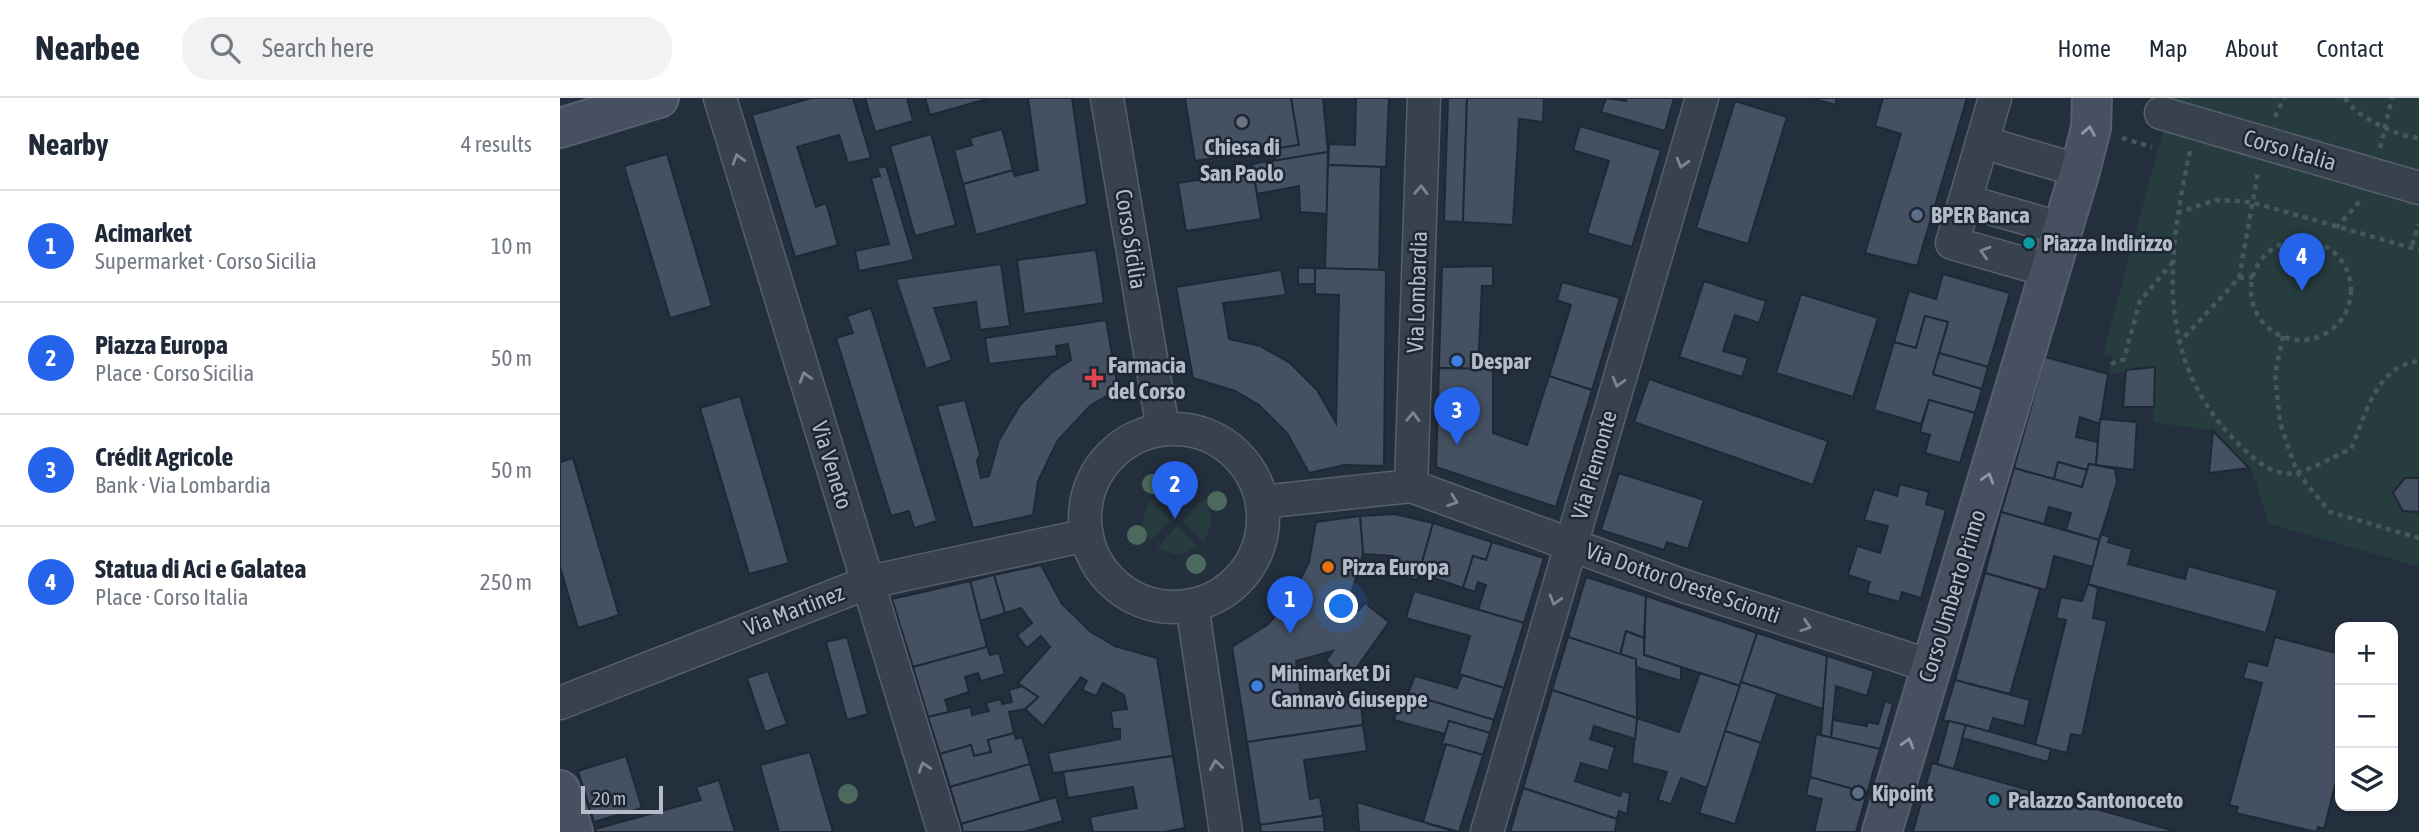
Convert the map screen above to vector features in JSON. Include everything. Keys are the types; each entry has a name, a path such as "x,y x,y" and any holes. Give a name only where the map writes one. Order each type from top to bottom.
{"street":[{"path":"560,128 659,98"},
{"name":"Via Veneto","path":"720,98 944,832"},
{"name":"Corso Sicilia","path":"1107,98 1163,429"},
{"name":"Via Lombardia","path":"1411,486 1424,98"},
{"name":"Via Piemonte","path":"1487,832 1702,98"},
{"path":"1995,98 1952,243 2050,271"},
{"name":"Corso Umberto Primo","path":"1882,832 2080,171 2091,128 2092,98"},
{"name":"Corso Italia","path":"2161,113 2419,188"},
{"path":"1982,142 2080,171"},
{"path":"1965,201 2063,229"},
{"path":"1163,429 1201,433 1234,452 1252,475 1262,502 1263,524 1259,547 1248,567 1233,584 1214,597 1192,605 1169,607 1146,602 1125,592 1107,576 1094,557 1087,535 1088,499 1102,466 1118,448 1139,436 1163,429"},
{"name":"Via Dottor Oreste Scionti","path":"1262,502 1411,486 1681,585 1930,666"},
{"name":"Via Martinez","path":"560,703 869,582 1087,535"},
{"path":"1192,605 1226,832"},
{"path":"560,790 573,832"}],"path":[{"path":"2345,98 2358,114 2404,137 2419,138"},
{"path":"2384,125 2392,98"},
{"path":"2196,124 2176,213 2172,262 2174,319 2178,345 2200,396 2218,422 2239,445 2256,460 2283,473 2297,472 2351,449 2378,387 2392,370 2419,361"},
{"path":"2178,345 2239,278 2250,202 2264,142"},
{"path":"2176,213 2216,200 2250,202 2419,250"},
{"path":"2412,246 2419,224"},
{"path":"2300,240 2316,242 2330,249 2349,274 2352,291 2349,308 2340,322 2327,333 2311,339 2283,336 2265,324 2255,310 2251,294 2253,277 2270,250 2284,243 2300,240"},
{"path":"2111,364 2124,359 2140,301 2172,262"},
{"path":"2239,278 2253,277"},
{"path":"2283,336 2275,374 2280,423 2297,472 2330,512 2419,538"}],"green space":[{"path":"2172,98 2419,98 2419,567 2269,524 2253,473 2213,431 2153,422 2155,368 2108,374 2113,357 2103,354"},
{"path":"1176,485 1198,492 1176,515 1154,494"},
{"path":"1205,498 1212,523 1204,542 1183,521"},
{"path":"1149,499 1171,520 1150,541 1142,524"},
{"path":"1177,526 1199,547 1178,555 1157,548"}],"building":[{"path":"811,98 853,98 871,158 848,163 839,135 797,147 816,207 826,203 838,245 795,257 752,115"},
{"path":"865,98 907,98 913,121 875,132"},
{"path":"925,98 987,98 987,99 930,115"},
{"path":"1028,98 1072,98 1087,204 976,235 963,184 1013,170 1015,176 1038,170"},
{"name":"Chiesa di San Paolo","path":"1185,98 1291,98 1299,145 1195,161"},
{"path":"1291,98 1323,98 1328,152 1276,161 1273,149 1299,145"},
{"path":"1356,98 1389,98 1386,167 1328,165 1329,144 1355,145"},
{"path":"1448,98 1467,98 1463,222 1444,221"},
{"path":"1467,98 1544,98 1543,122 1519,119 1513,225 1463,222"},
{"path":"1606,98 1626,101 1627,98 1674,98 1665,131 1601,112"},
{"path":"1812,98 1837,98 1835,105"},
{"path":"1883,98 1967,98 1917,266 1865,253 1901,134 1875,126"},
{"path":"1735,101 1787,117 1748,244 1696,228"},
{"path":"1580,126 1661,150 1632,247 1587,233 1609,161 1573,150"},
{"path":"1002,129 1013,170 963,184 954,150 972,145 970,138"},
{"path":"931,134 956,225 915,236 890,146"},
{"path":"1328,152 1327,214 1300,212 1299,186 1257,194 1252,164"},
{"path":"667,154 712,306 670,318 624,166"},
{"path":"1328,165 1381,167 1379,270 1325,269"},
{"path":"886,166 914,260 859,271 855,251 889,244 871,178 880,176 877,168"},
{"path":"1253,171 1261,219 1186,231 1178,183"},
{"path":"1096,250 1104,303 1024,314 1017,260"},
{"path":"1001,264 1010,326 980,330 976,302 934,308 952,360 926,369 896,279"},
{"path":"1493,266 1493,286 1482,286 1478,369 1439,368 1442,267"},
{"path":"1298,268 1315,268 1315,284 1298,284"},
{"path":"1315,268 1386,270 1384,466 1344,465 1309,473 1287,433 1259,405 1235,391 1193,378 1176,287 1281,270 1286,295 1223,303 1229,339 1260,346 1290,363 1317,390 1336,423 1339,295 1315,294"},
{"path":"1943,274 2010,293 1988,367 1939,353 1948,322 1925,316 1916,348 1894,342 1909,291 1936,299"},
{"path":"1704,281 1766,301 1759,323 1735,315 1723,351 1748,358 1742,377 1679,357"},
{"path":"1562,282 1620,298 1592,390 1549,376 1571,305 1557,300"},
{"path":"1801,294 1878,318 1853,397 1776,373"},
{"path":"871,308 937,521 914,528 909,511 891,516 836,338 853,333 847,316"},
{"path":"1925,316 1948,322 1933,374 1982,389 1975,413 1929,400 1921,424 1874,410 1894,342 1916,348"},
{"path":"1106,320 1118,389 1090,406 1058,440 1038,481 1033,515 973,528 937,406 965,400 980,454 977,461 981,478 989,476 999,440 1020,405 1051,373 1071,360 1068,344 1056,346 1057,356 989,364 985,338"},
{"path":"1939,353 1988,367 1982,389 1933,374"},
{"path":"2045,357 2108,374 2100,424 2080,417 2076,437 2098,442 2096,465 2089,464 2087,470 2058,462 2054,479 2014,468"},
{"path":"2155,367 2154,407 2123,407 2126,370"},
{"path":"1439,368 1493,369 1493,433 1527,445 1549,376 1592,390 1556,507 1436,467"},
{"path":"1649,379 1828,441 1813,485 1634,422"},
{"path":"740,396 789,563 749,574 700,408"},
{"path":"1929,400 1975,413 1960,463 1925,453 1930,435 1920,432"},
{"path":"2100,419 2137,422 2134,470 2096,465"},
{"path":"2213,431 2249,468 2209,473"},
{"path":"573,458 619,615 578,628 560,567 560,462"},
{"path":"2058,462 2087,470 2082,487 2054,479"},
{"path":"2089,464 2115,469 2117,482 2099,540 2066,530 2071,513 2049,507 2044,524 2001,512 2014,468 2082,487"},
{"path":"1619,473 1704,500 1688,549 1667,542 1664,550 1601,530"},
{"path":"2405,478 2419,478 2419,512 2403,511 2393,493"},
{"path":"1900,484 1929,492 1926,504 1946,510 1921,598 1902,592 1899,602 1867,593 1870,582 1848,575 1857,546 1880,553 1888,526 1864,520 1874,489 1897,496"},
{"path":"2001,512 2099,540 2093,567 2054,556 2046,590 1985,573"},
{"path":"1394,514 1433,523 1417,580 1389,574 1393,556 1363,554 1360,516"},
{"path":"1360,516 1363,554 1348,605 1358,611 1365,603 1389,622 1348,680 1326,661 1333,651 1296,661 1301,695 1288,696 1290,706 1360,694 1363,725 1247,742 1232,647 1267,625 1292,597 1309,562 1316,522"},
{"path":"1433,523 1492,542 1486,560 1473,556 1463,588 1419,573"},
{"path":"2101,534 2110,537 2108,542 2132,549 2128,564 2185,579 2188,566 2278,590 2266,633 2088,584"},
{"path":"1492,542 1544,558 1524,623 1478,610 1486,585 1478,582 1475,592 1463,588 1473,556 1486,560"},
{"path":"1041,565 1062,604 1091,632 1115,646 1157,658 1173,756 1053,773 1048,753 1120,739 1120,729 1113,729 1111,711 1127,709 1124,695 1103,683 1096,696 1082,690 1087,681 1081,677 1043,726 1025,709 1038,697 1018,683 1050,647 1041,636 1027,648 1017,635 1032,623 1021,608 1005,613 994,575"},
{"path":"1985,573 2040,589 2010,694 1955,680"},
{"path":"994,575 1005,613 980,621 970,581"},
{"path":"1586,577 1646,596 1644,638 1626,631 1620,656 1568,637"},
{"path":"970,581 987,647 913,667 892,599"},
{"path":"2088,584 2098,588 2093,618 2107,621 2082,736 2071,734 2067,753 2035,745 2066,620 2056,618 2061,597 2082,601"},
{"path":"1414,591 1524,623 1504,688 1459,674 1470,636 1406,618"},
{"path":"1646,596 1757,633 1740,686 1644,655"},
{"path":"1626,631 1644,638 1644,655 1681,667 1681,681 1636,667 1636,659 1620,656"},
{"path":"1757,633 1827,656 1823,709 1741,682"},
{"path":"847,637 868,714 847,720 826,642"},
{"path":"1568,637 1636,659 1637,718 1552,690"},
{"path":"2275,637 2335,653 2335,786 2324,829 2318,827 2316,832 2236,813 2238,807 2229,805 2262,683 2243,678 2248,661 2267,666"},
{"path":"987,647 990,655 999,653 1005,674 981,681 978,673 965,677 969,692 945,700 949,712 928,717 913,667"},
{"path":"1827,656 1874,671 1867,696 1836,686 1831,738 1821,735"},
{"path":"768,671 787,724 765,732 747,678"},
{"path":"1700,673 1740,686 1707,788 1681,778 1671,804 1658,800 1667,772 1632,763 1637,718 1679,732"},
{"path":"1462,675 1504,688 1494,720 1408,694 1415,676 1457,688"},
{"path":"1955,680 2030,700 2024,726 1993,718 1989,732 1943,720"},
{"path":"1741,682 1777,694 1761,743 1725,731"},
{"path":"1022,686 1038,697 1025,709 1009,712 1014,733 988,740 991,752 974,756 971,745 940,754 928,717 971,707 972,715 989,711 986,703 1001,699 1002,704 1012,702 1009,690"},
{"path":"1552,690 1637,718 1635,739 1594,726 1590,739 1615,747 1608,771 1581,763 1575,781 1620,796 1622,791 1630,793 1627,814 1619,811 1617,819 1523,788"},
{"path":"1402,692 1494,720 1490,733 1449,721 1445,734 1394,720"},
{"path":"1885,701 1893,704 1880,749 1831,738 1833,720 1867,726 1867,722 1878,724"},
{"path":"1449,721 1490,733 1483,755 1442,744"},
{"path":"1949,721 1966,725 1954,769 1937,764"},
{"path":"1363,725 1367,751 1304,760 1310,799 1320,797 1323,816 1260,825 1247,742"},
{"path":"1966,725 2051,749 2048,762 1962,738"},
{"path":"1725,731 1761,743 1735,824 1699,813"},
{"path":"1014,733 1016,739 1022,737 1030,764 950,787 940,754 971,745 974,756 991,752 988,740"},
{"path":"1816,734 1880,749 1867,793 1810,777"},
{"path":"1446,744 1483,755 1459,832 1423,822"},
{"path":"810,752 833,832 779,832 760,765"},
{"path":"626,756 642,808 594,822 578,771"},
{"path":"1173,756 1185,828 1164,832 1093,832 1090,817 1137,808 1133,787 1068,798 1063,772"},
{"name":"Palazzo Santonoceto","path":"1932,763 1954,769 2178,832 1913,832"},
{"path":"1030,764 1041,801 961,824 950,787"},
{"path":"1810,777 1867,793 1856,832 1814,832 1822,799 1806,795"},
{"path":"719,780 735,832 596,832 595,829 701,800 696,787"},
{"path":"1523,788 1617,819 1615,832 1510,832"},
{"path":"1056,797 1063,821 1023,832 963,832 961,824"},
{"path":"1357,802 1456,832 1362,832 1359,831"},
{"path":"1323,816 1325,832 1261,832 1260,825"}],"place":[{"name":"Chiesa di San Paolo","path":"1242,122"},
{"name":"BPER Banca","path":"1917,215"},
{"name":"Piazza Indirizzo","path":"2029,243"},
{"name":"Statua di Aci e Galatea","path":"2302,291"},
{"name":"Despar","path":"1457,361"},
{"name":"Farmacia del Corso","path":"1094,378"},
{"name":"Crédit Agricole","path":"1457,445"},
{"name":"Piazza Europa","path":"1175,519"},
{"name":"Pizza Europa","path":"1328,567"},
{"name":"Acimarket","path":"1290,634"},
{"name":"Minimarket Di Cannavò Giuseppe","path":"1257,686"},
{"name":"Kipoint","path":"1858,793"},
{"name":"Palazzo Santonoceto","path":"1994,800"}]}
